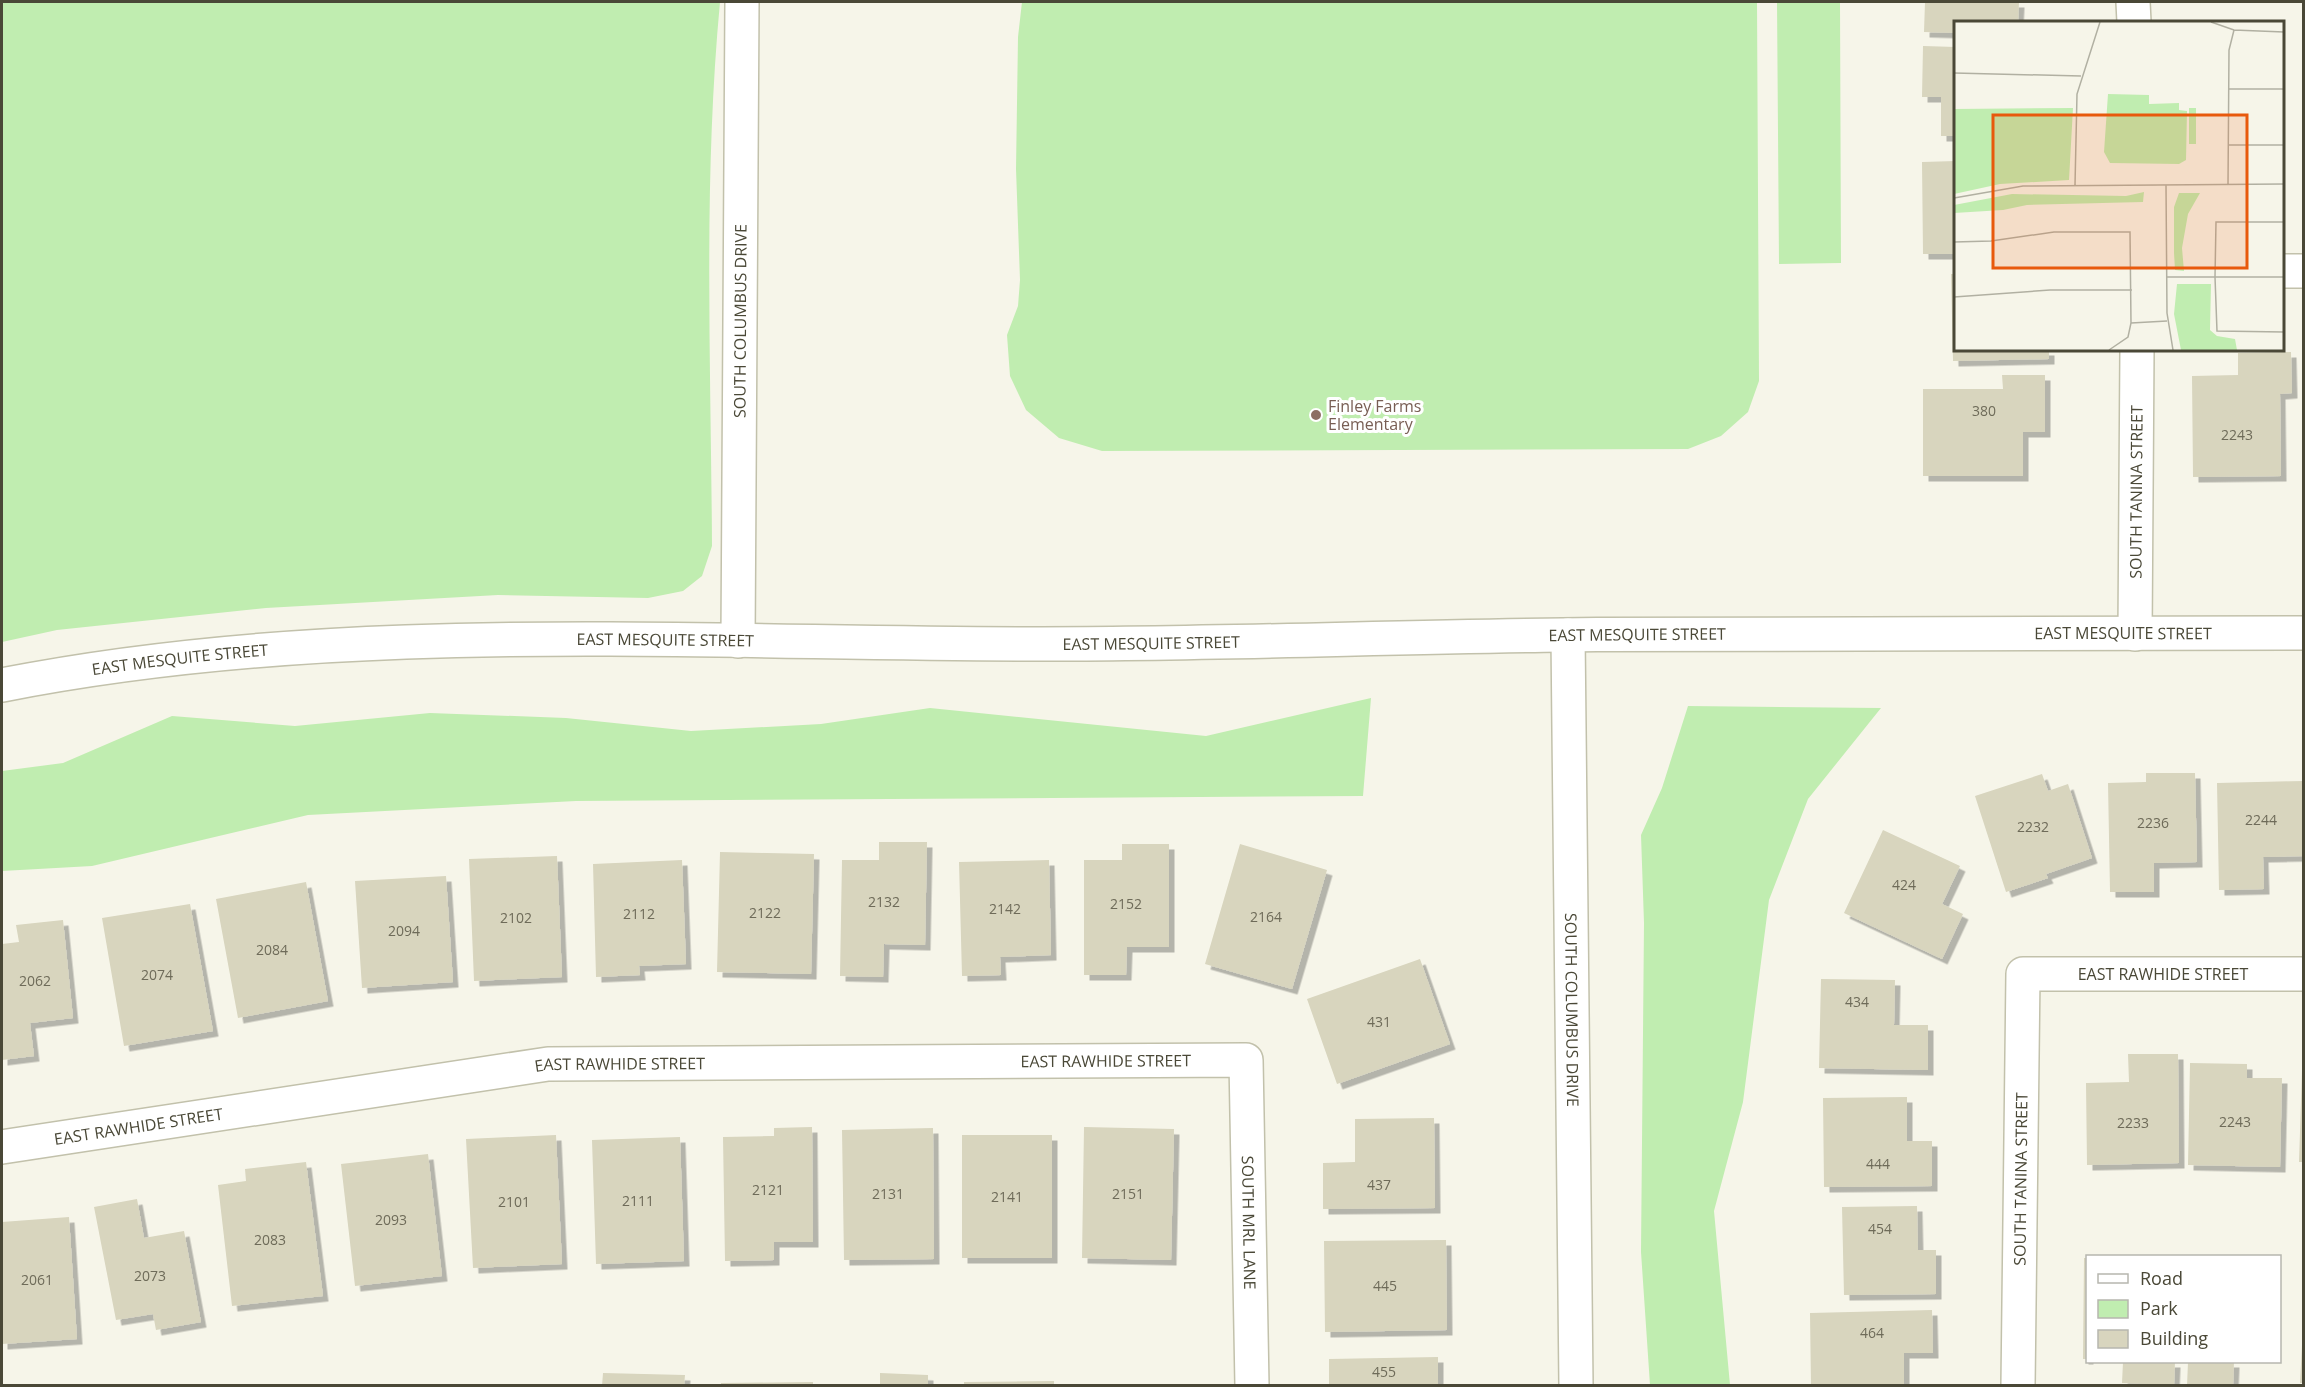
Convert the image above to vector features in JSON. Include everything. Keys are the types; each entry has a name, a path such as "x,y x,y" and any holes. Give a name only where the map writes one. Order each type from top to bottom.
{"street":[{"name":"SOUTH COLUMBUS DRIVE","path":"738,641 742,2"},
{"path":"2133,2 2134,21"},
{"path":"2284,271 2304,271"},
{"name":"SOUTH TANINA STREET","path":"2135,634 2137,351"},
{"name":"EAST MESQUITE STREET","path":"2,685 75,670 163,658 272,648 485,641 1043,644 1568,635 2304,633"},
{"name":"SOUTH COLUMBUS DRIVE","path":"1568,635 1576,1386"},
{"name":"SOUTH TANINA STREET","path":"2018,1386 2023,974"},
{"name":"EAST RAWHIDE STREET","path":"2023,974 2304,974"},
{"name":"EAST RAWHIDE STREET","path":"2,1147 548,1064 1246,1060"},
{"name":"SOUTH MRL LANE","path":"1246,1060 1252,1386"}],"green space":[{"path":"2,2 720,2 711,137 712,546 702,576 683,591 648,598 498,595 266,608 57,630 2,642"},
{"path":"1022,2 1757,2 1759,381 1748,412 1721,436 1688,449 1102,451 1059,438 1026,410 1010,376 1007,335 1018,306 1020,280 1016,169 1018,37"},
{"path":"1777,2 1840,2 1841,263 1779,264"},
{"path":"1371,698 1363,796 576,801 308,815 92,866 2,871 2,771 63,763 172,716 295,726 430,713 566,718 691,731 821,724 930,708 1206,736"},
{"path":"1688,706 1881,708 1808,799 1769,900 1743,1102 1714,1211 1730,1385 1650,1385 1641,1252 1644,923 1641,835 1662,788"}],"building":[{"path":"1925,2 2019,2 2018,21 1954,21 1954,33 1924,32"},
{"path":"1923,46 1954,47 1954,136 1941,136 1941,97 1922,97"},
{"path":"1954,161 1954,254 1923,254 1922,162"},
{"path":"1951,274 1954,274 1954,351 2049,351 2049,359 1953,361"},
{"path":"2291,352 2292,393 2280,394 2281,476 2193,477 2192,376 2238,375 2238,353"},
{"path":"2002,375 2045,375 2045,432 2023,432 2023,476 1923,476 1923,389 2003,389"},
{"path":"2146,773 2195,773 2197,862 2154,863 2154,892 2110,892 2108,783 2146,782"},
{"path":"2042,774 2048,791 2068,784 2092,858 2046,874 2048,878 2006,892 1975,796"},
{"path":"2304,781 2304,856 2263,857 2264,889 2219,890 2217,783"},
{"path":"1883,830 1960,866 1942,904 1963,914 1942,959 1844,913"},
{"path":"879,842 927,842 925,945 884,944 883,977 840,976 842,860 879,860"},
{"path":"1122,844 1169,844 1169,947 1127,947 1126,975 1084,975 1084,860 1122,860"},
{"path":"1240,844 1327,870 1292,989 1205,964"},
{"path":"720,852 814,854 811,974 717,972"},
{"path":"557,856 562,977 474,981 469,859"},
{"path":"682,860 686,964 639,966 640,975 596,977 593,864"},
{"path":"1049,860 1051,955 1000,957 1001,975 962,976 959,862"},
{"path":"446,876 453,982 362,988 355,881"},
{"path":"306,882 328,1001 238,1018 216,899"},
{"path":"190,904 213,1031 124,1046 102,918"},
{"path":"63,920 73,1018 30,1023 34,1056 2,1060 2,944 19,942 16,925"},
{"path":"1420,959 1450,1044 1337,1084 1307,999"},
{"path":"1821,979 1895,980 1894,1025 1928,1025 1928,1070 1819,1068"},
{"path":"2128,1054 2178,1054 2179,1163 2087,1165 2086,1083 2129,1082"},
{"path":"2190,1063 2247,1064 2247,1078 2282,1078 2280,1167 2188,1165"},
{"path":"2302,1070 2304,1070 2304,1162 2299,1162"},
{"path":"1907,1097 1907,1141 1932,1141 1932,1186 1824,1187 1823,1098"},
{"path":"1434,1118 1435,1208 1323,1209 1323,1163 1355,1162 1355,1119"},
{"path":"812,1127 813,1242 774,1242 774,1260 725,1261 723,1137 774,1136 774,1128"},
{"path":"1084,1127 1174,1129 1171,1260 1082,1258"},
{"path":"933,1128 934,1259 844,1260 842,1130"},
{"path":"556,1135 562,1264 473,1268 466,1139"},
{"path":"962,1135 1052,1135 1052,1258 962,1258"},
{"path":"680,1137 684,1261 596,1264 592,1140"},
{"path":"428,1154 442,1276 355,1286 341,1164"},
{"path":"306,1162 323,1296 232,1306 218,1185 246,1181 245,1169"},
{"path":"137,1199 144,1238 184,1231 201,1322 156,1330 153,1314 116,1320 94,1207"},
{"path":"1917,1206 1918,1250 1936,1250 1936,1294 1844,1295 1842,1207"},
{"path":"69,1217 77,1339 2,1344 2,1222"},
{"path":"1446,1240 1447,1330 1325,1332 1324,1241"},
{"path":"2084,1258 2086,1258 2086,1359 2083,1359"},
{"path":"1932,1310 1933,1353 1904,1353 1904,1386 1811,1386 1810,1313"},
{"path":"2302,1345 2304,1345 2304,1383 2300,1383"},
{"path":"1438,1357 1438,1386 1329,1386 1329,1359"},
{"path":"2123,1363 2175,1363 2174,1385 2122,1383"},
{"path":"2188,1363 2234,1363 2233,1386 2187,1386"},
{"path":"603,1373 685,1375 684,1386 602,1386"},
{"path":"880,1373 928,1375 928,1386 880,1386"},
{"path":"1054,1381 1054,1386 964,1386 964,1382"},
{"path":"813,1382 813,1386 721,1386 721,1383"}],"place":[{"name":"Finley Farms Elementary","path":"1316,415"}]}
